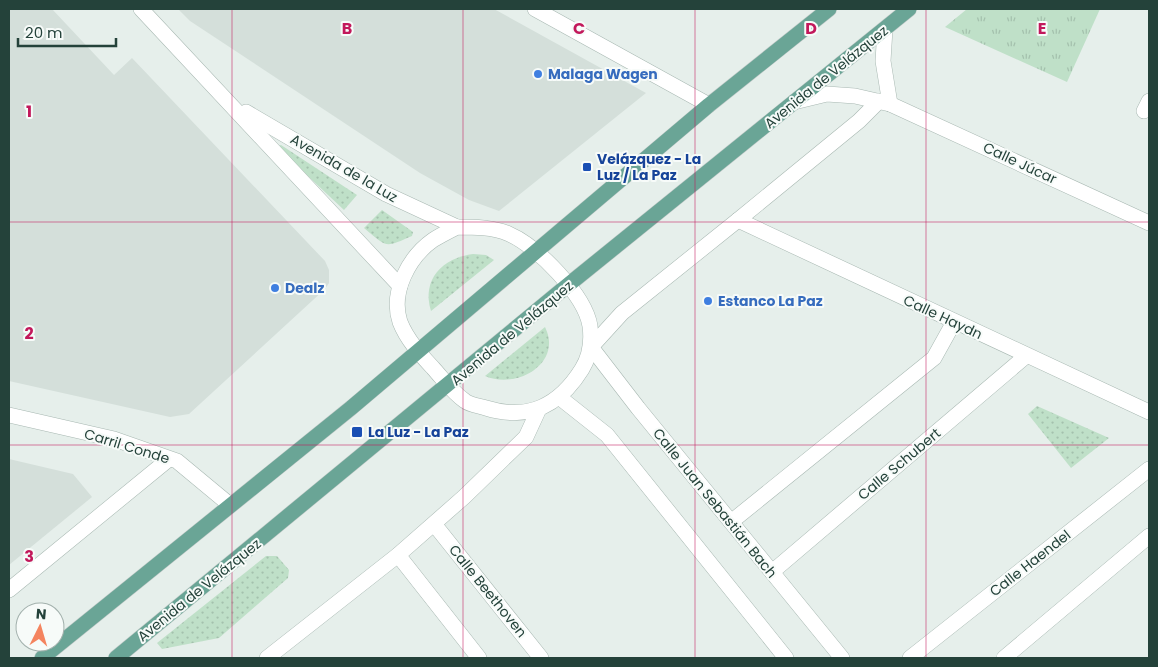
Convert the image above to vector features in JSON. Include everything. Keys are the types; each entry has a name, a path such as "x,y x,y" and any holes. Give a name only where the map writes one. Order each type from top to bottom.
{"main road":[{"path":"42,658 418,352 709,105 829,9"},
{"name":"Avenida de Velázquez","path":"116,658 568,285 909,9"}],"street":[{"name":"Avenida de la Luz","path":"141,9 233,104 400,286"},
{"path":"535,9 709,105"},
{"path":"591,346 622,313 859,120 885,102 885,29"},
{"name":"Calle Júcar","path":"794,102 827,94 885,102 1149,223"},
{"name":"Avenida de la Luz","path":"233,104 386,194 457,227"},
{"name":"Calle Haydn","path":"738,220 1149,412"},
{"path":"457,227 485,228 509,234 536,252 568,285 583,307 590,324 591,346 586,363 576,379 559,397 538,411 502,413 465,402 418,352 400,322 398,304 400,286 413,259 433,240 457,227"},
{"path":"731,522 934,358 954,322"},
{"name":"Calle Juan Sebastián Bach","path":"591,346 638,408 842,658"},
{"name":"Calle Schubert","path":"772,572 1026,356"},
{"path":"559,397 607,435 786,658"},
{"path":"267,658 398,555 434,524 526,436 538,411"},
{"name":"Carril Conde","path":"9,415 114,439 177,461 230,505"},
{"path":"9,590 169,459"},
{"name":"Calle Haendel","path":"910,658 1149,469"},
{"name":"Calle Beethoven","path":"434,524 542,658"},
{"path":"1004,658 1149,536"},
{"path":"398,555 479,658"}],"shaded area":[{"path":"9,9 52,9 114,75 132,58 325,261 329,270 329,283 325,289 189,414 170,417 9,381"},
{"path":"178,9 494,9 646,93 499,211 469,200 420,173 190,21"},
{"path":"9,459 73,474 92,497 9,565"}],"green space":[{"path":"967,9 1100,9 1067,82 945,27"},
{"path":"281,145 357,195 344,210 279,149 278,146"},
{"path":"382,210 413,232 412,236 396,243 386,244 364,228"},
{"path":"473,254 486,255 494,260 431,311 429,289 437,272 452,260"},
{"path":"545,327 549,340 548,352 534,370 523,376 510,379 485,376"},
{"path":"1037,406 1109,438 1071,468 1028,414"},
{"path":"266,556 277,556 289,570 288,578 219,638 162,649 157,643"}],"place":[{"name":"Malaga Wagen","path":"538,74"},
{"name":"Velázquez - La Luz / La Paz","path":"587,167"},
{"name":"Dealz","path":"275,288"},
{"name":"Estanco La Paz","path":"708,301"},
{"name":"La Luz - La Paz","path":"357,432"}]}
